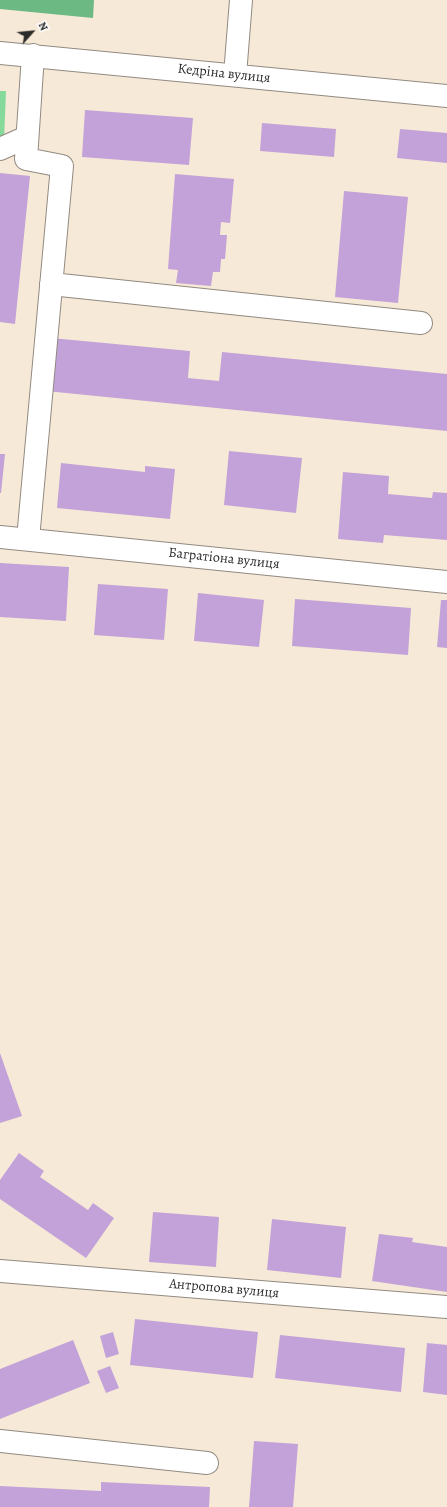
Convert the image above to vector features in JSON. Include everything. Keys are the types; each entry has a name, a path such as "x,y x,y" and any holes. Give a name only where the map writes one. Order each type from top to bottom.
{"street":[{"path":"235,75 241,0"},
{"name":"Кедріна вулиця","path":"0,52 447,96"},
{"path":"28,539 62,166 26,159 33,55"},
{"path":"0,149 27,137"},
{"path":"51,284 421,324"},
{"name":"Багратіона вулиця","path":"0,537 447,582"},
{"name":"Антропова вулиця","path":"0,1271 447,1307"},
{"path":"0,1441 207,1463"}],"green space":[{"path":"0,0 94,0 93,18 0,9"},
{"path":"0,91 6,91 4,140 0,141"}],"building":[{"path":"85,110 193,118 189,165 82,157"},
{"path":"262,123 336,129 334,157 260,151"},
{"path":"400,129 447,133 447,163 397,158"},
{"path":"0,173 30,176 15,324 0,322"},
{"path":"175,174 234,179 230,223 221,222 220,235 227,235 225,259 221,259 220,272 213,272 211,286 176,283 178,270 168,269"},
{"path":"344,191 408,197 398,303 335,297"},
{"path":"51,338 190,351 188,378 219,381 222,352 447,374 447,431 46,391"},
{"path":"229,451 302,458 296,513 224,505"},
{"path":"0,454 5,454 1,493 0,493"},
{"path":"61,463 145,472 145,466 175,469 170,519 57,508"},
{"path":"343,472 389,476 388,494 432,498 433,492 447,493 447,540 384,535 383,543 338,539"},
{"path":"0,563 69,567 66,621 0,617"},
{"path":"98,584 168,589 164,640 94,635"},
{"path":"198,593 264,600 259,647 194,641"},
{"path":"295,599 411,608 408,655 292,646"},
{"path":"441,600 447,600 447,648 437,647"},
{"path":"0,1053 22,1116 0,1123"},
{"path":"19,1153 44,1171 40,1177 88,1210 93,1203 114,1218 86,1258 0,1199 0,1180"},
{"path":"153,1212 219,1217 216,1267 149,1262"},
{"path":"272,1219 346,1227 341,1278 267,1270"},
{"path":"379,1234 413,1238 412,1242 447,1247 447,1292 372,1281"},
{"path":"135,1319 258,1332 253,1378 130,1365"},
{"path":"113,1332 119,1354 106,1358 100,1336"},
{"path":"280,1335 405,1348 401,1392 275,1378"},
{"path":"73,1340 90,1383 0,1419 0,1369"},
{"path":"427,1343 447,1345 447,1395 423,1392"},
{"path":"110,1366 119,1388 106,1393 97,1371"},
{"path":"254,1441 298,1444 293,1507 249,1507"},
{"path":"101,1482 210,1487 209,1507 0,1507 0,1486 101,1491"}]}
